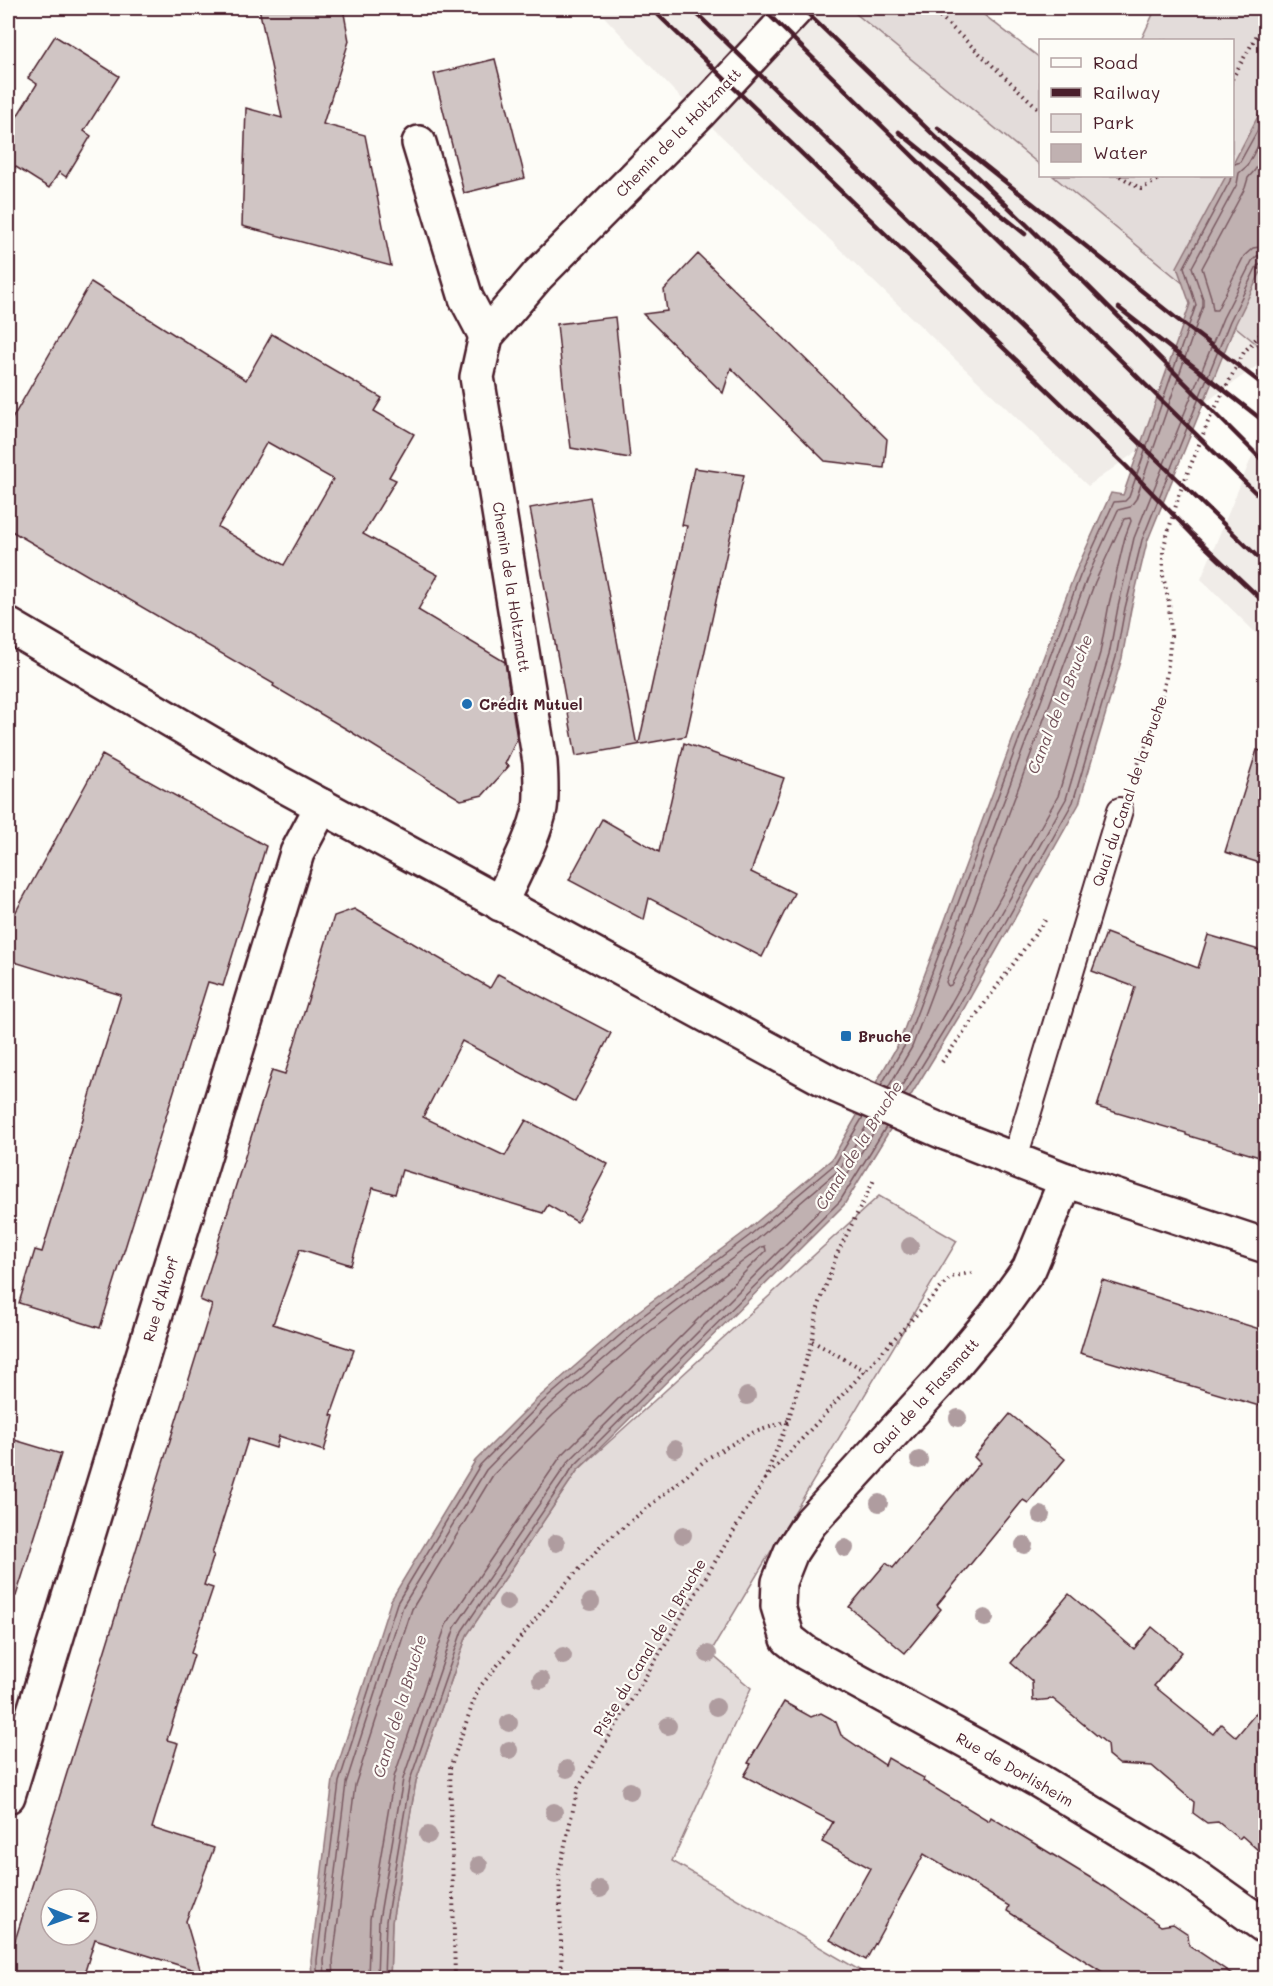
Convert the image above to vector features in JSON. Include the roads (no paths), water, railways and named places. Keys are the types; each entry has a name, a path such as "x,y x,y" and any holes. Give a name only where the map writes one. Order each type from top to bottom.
{"street":[{"name":"Chemin de la Holtzmatt","path":"500,904 524,852 539,810 541,788 540,762 477,377 486,336 538,275 700,112 797,8"},
{"path":"419,142 466,298 486,336"},
{"path":"8,625 262,773 835,1085 1014,1161 1266,1246"},
{"name":"Rue d'Altorf","path":"8,1796 297,853 322,806"},
{"name":"Quai de la Flassmatt","path":"778,1605 779,1582 791,1552 810,1523 944,1377 995,1316 1029,1269 1066,1180"},
{"name":"Rue de Dorlisheim","path":"778,1605 788,1639 806,1653 1036,1779 1185,1869 1266,1927"}],"lane":[{"name":"Quai du Canal de la Bruche","path":"1014,1161 1120,810"}],"water":[{"name":"Canal de la Bruche","path":"1265,103 1265,263 1236,323 1147,542 1122,658 1079,804 963,1010 844,1205 577,1471 467,1635 416,1781 392,1922 390,1978 312,1978 311,1960 333,1780 391,1600 475,1461 537,1399 636,1313 746,1231 832,1159 899,1043 1075,573 1111,493 1123,495 1190,304 1177,267 1225,177 1234,177 1234,162"}],"railway":[{"path":"651,8 1266,604"},
{"path":"691,8 1266,565"},
{"path":"762,8 1266,503"},
{"path":"802,8 1027,225 1266,464"},
{"path":"938,128 1266,387"},
{"path":"899,132 1025,234"},
{"path":"1119,308 1266,423"}],"place":[{"name":"Crédit Mutuel","path":"467,704"},
{"name":"Bruche","path":"846,1036"}]}
